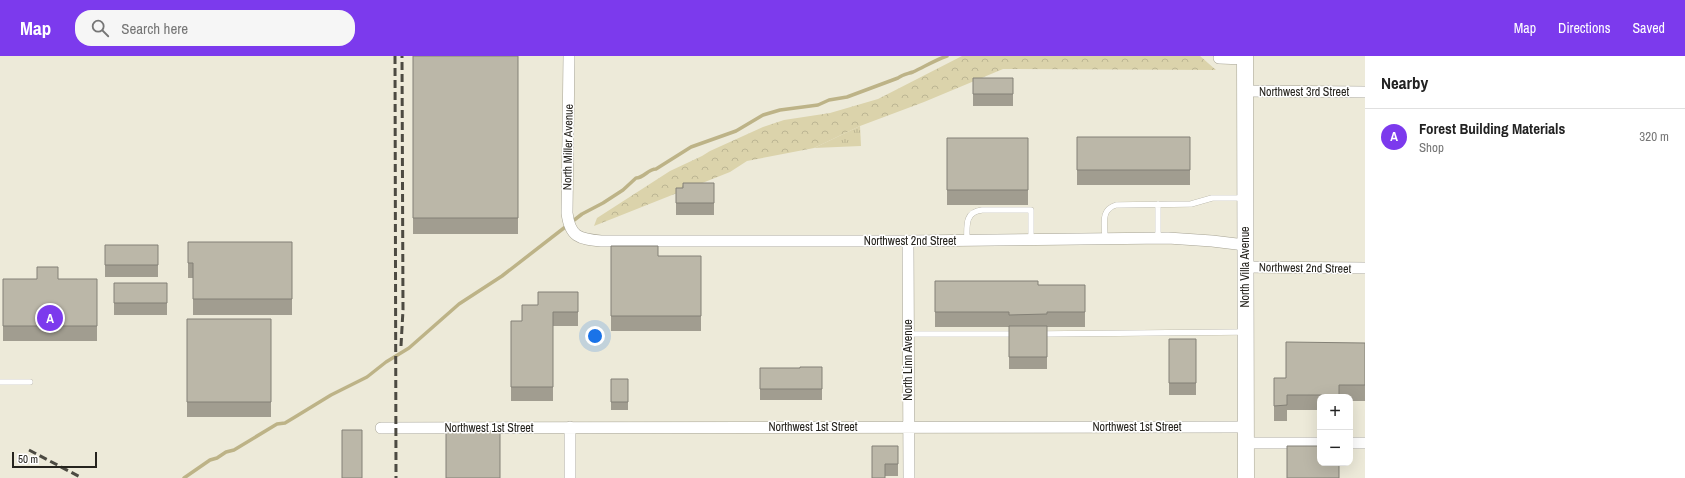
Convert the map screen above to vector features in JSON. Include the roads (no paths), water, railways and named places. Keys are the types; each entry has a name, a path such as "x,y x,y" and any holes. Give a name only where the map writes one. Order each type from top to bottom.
{"main road":[{"name":"North Villa Avenue","path":"1244,57 1246,478"}],"street":[{"name":"North Miller Avenue","path":"569,56 567,213 574,232"},
{"path":"1219,58 1244,57"},
{"name":"Northwest 3rd Street","path":"1244,91 1365,92"},
{"name":"Northwest 2nd Street","path":"574,232 581,239 601,241 967,241 1158,239 1212,241 1244,245"},
{"name":"North Linn Avenue","path":"908,241 909,478"},
{"name":"Northwest 2nd Street","path":"1245,267 1365,268"},
{"path":"570,427 570,478"},
{"name":"Northwest 1st Street","path":"381,428 1246,427"},
{"path":"1246,443 1317,443"},
{"path":"1353,443 1365,443"}],"lane":[{"path":"1105,239 1106,211 1108,207 1116,205 1191,204 1212,198 1244,198"},
{"path":"1158,204 1158,239"},
{"path":"967,241 967,223 971,215 976,211 982,210 1031,210 1031,240"},
{"path":"1034,334 1245,332"},
{"path":"908,334 1026,334"},
{"path":"0,382 30,382"}],"waterway":[{"path":"184,478 210,460 217,458 226,452 234,450 277,424 285,423 331,395 367,377 386,362 409,348 459,304 502,276 582,214 623,190 636,178 639,178 651,170 656,169 691,147 736,131 763,115 780,110 818,105 829,100 847,97 913,72 947,56"}],"railway":[{"path":"395,56 396,478"},
{"path":"401,346 403,310 402,56"},
{"path":"29,450 82,478"}],"place":[{"name":"Forest Building Materials","path":"50,318"}]}
